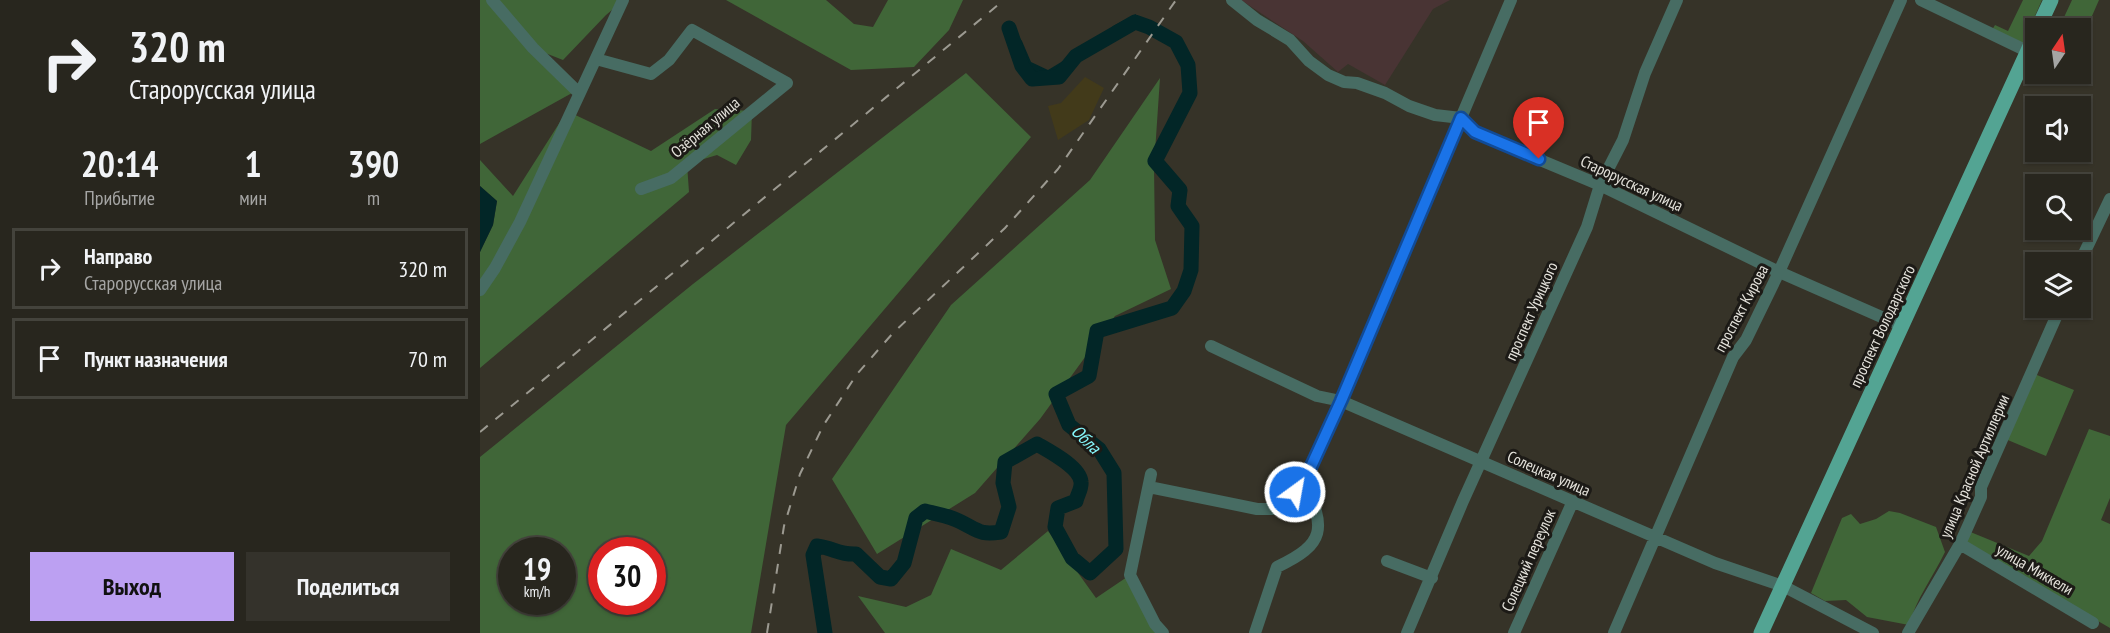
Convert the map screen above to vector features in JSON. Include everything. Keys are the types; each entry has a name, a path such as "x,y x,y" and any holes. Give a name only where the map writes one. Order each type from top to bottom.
{"main road":[{"path":"2043,18 2051,0"},
{"name":"проспект Володарского","path":"1761,633 2025,55"}],"street":[{"path":"492,0 533,48 579,93"},
{"path":"480,290 520,222 623,0"},
{"name":"Старорусская улица","path":"1232,0 1257,20 1290,40 1309,61 1328,75 1384,93 1408,106 1435,115 1461,118 1475,132 1600,185 1779,272 1902,326"},
{"path":"1149,487 1257,509 1279,509 1304,482 1341,401 1511,0"},
{"name":"проспект Урицкого","path":"1407,633 1463,501 1587,227 1600,185 1623,140 1645,73 1677,0"},
{"name":"проспект Кирова","path":"1614,633 1733,357 1746,340 1779,272 1901,0"},
{"path":"1921,0 2025,50"},
{"name":"Озёрная улица","path":"596,59 651,74 669,60 692,30 787,83 671,178 641,189"},
{"path":"2085,252 2110,199"},
{"name":"улица Красной Артиллерии","path":"1908,633 1960,544 1981,497 1982,487 2056,318"},
{"name":"Солецкая улица","path":"1211,346 1317,396 1341,401 1715,563 1783,586 1873,633"},
{"path":"1151,474 1130,575 1155,624 1163,633"},
{"path":"1255,633 1277,567 1299,556 1312,546 1319,523 1316,507 1304,482"},
{"name":"Солецкий переулок","path":"1514,633 1573,501"},
{"name":"улица Миккели","path":"1960,544 2093,622"},
{"path":"1387,561 1432,578"}],"shaded area":[{"path":"1241,0 1450,0 1433,9 1385,85 1348,64 1338,72 1303,41"}],"green space":[{"path":"480,0 624,0 606,15 563,60 535,49 572,93 480,144"},
{"path":"726,0 826,0 854,24 873,27 888,0 963,0 949,30 914,67 851,70"},
{"path":"2023,0 2042,0 2034,18 2025,18 2025,38 2022,45 1992,30 1995,25 2008,31"},
{"path":"2072,0 2099,0 2091,18 2064,18"},
{"path":"966,73 1031,137 786,425 751,633 480,633 480,457 693,284"},
{"path":"1160,78 1154,167 1155,240 1171,289 1115,316 1040,419 975,493 877,554 832,479 951,305 1090,180"},
{"path":"715,109 752,111 751,140 736,165 717,155 687,164 689,192 480,368 480,252 493,225 497,201 480,186 480,160 513,196 567,111 651,151"},
{"path":"2032,373 2074,390 2046,456 2003,438"},
{"path":"2089,429 2110,436 2110,498 2101,520 2110,524 2110,628 1963,543 1968,531 2029,556 2042,541"},
{"path":"1889,511 1936,527 1945,552 1920,597 1909,625 1867,617 1846,600 1825,601 1811,593 1842,518 1851,514 1860,524 1876,519"},
{"path":"1048,531 1096,598 1130,575 1158,633 885,633 858,596 906,607 931,595 951,549 1001,570"}],"sand":[{"path":"1085,77 1104,88 1089,120 1058,140 1048,106 1061,103"}],"water":[{"path":"1136,14 1135,22 1077,56 1059,77 1032,79 1022,66 1009,28 1013,29 1022,41 1031,62 1048,70 1101,38 1113,26"},
{"path":"480,186 497,201 493,225 480,252"}],"waterway":[{"name":"Обла","path":"825,633 813,555 817,546 856,554 880,577 891,579 904,563 916,518 925,511 953,518 980,532 1001,532 1009,507 1003,483 1005,462 1037,444 1070,465 1079,476 1081,484 1076,501 1058,508 1055,527 1072,558 1090,573 1116,549 1114,473 1099,449 1069,425 1056,394 1089,376 1097,331 1172,308 1184,291 1191,270 1192,226 1178,206 1180,190 1155,161 1190,93 1188,65 1176,42 1135,22 1076,56 1059,77 1032,79 1022,66 1009,28"}],"railway":[{"path":"480,432 1004,0"},
{"path":"767,633 784,526 800,474 823,426 857,374 893,333 1005,228 1058,169 1176,0"}],"route":[{"path":"1295,492 1304,482 1341,401 1461,118 1475,132 1539,159"}]}
